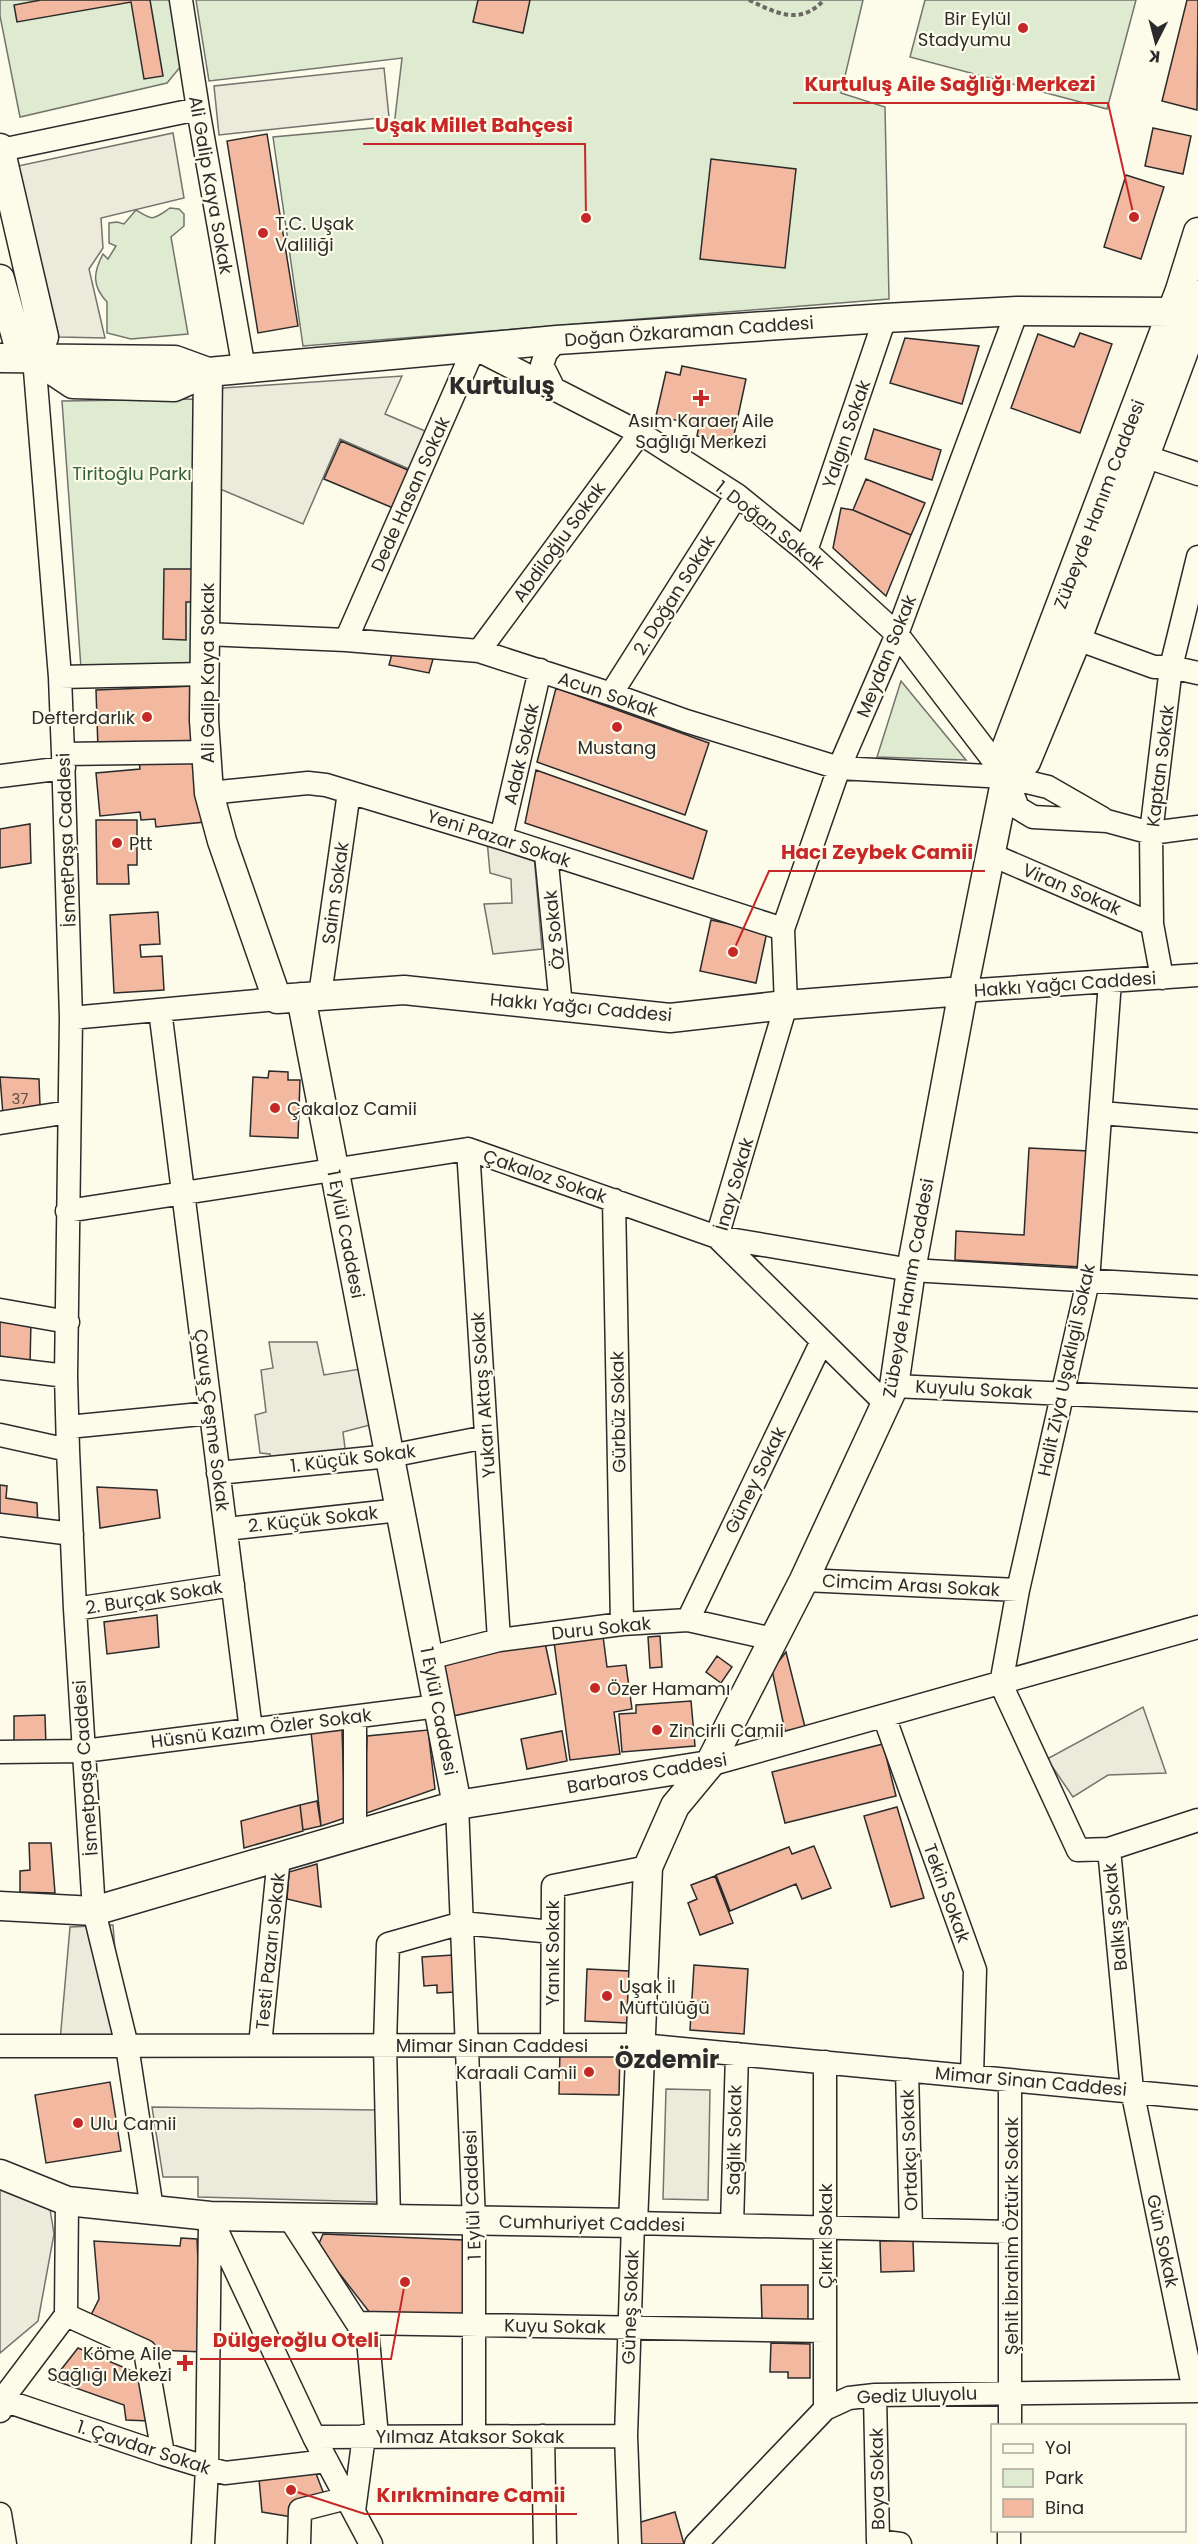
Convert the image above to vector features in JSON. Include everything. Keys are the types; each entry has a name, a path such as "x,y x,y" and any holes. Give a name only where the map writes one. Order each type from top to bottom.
{"main road":[{"path":"0,149 44,337 34,358"},
{"name":"Zübeyde Hanım Caddesi","path":"1006,777 1026,762 1077,639 1144,456 1189,303 1198,232"},
{"path":"0,279 17,340 34,358"},
{"name":"Doğan Özkaraman Caddesi","path":"34,358 73,384 174,387 208,372 557,340 1017,310 1189,303"},
{"name":"Zübeyde Hanım Caddesi","path":"709,1765 804,1580 890,1396 911,1269 963,991 1006,777 1005,752 1189,303"},
{"path":"0,358 34,358"},
{"name":"Ali Galip Kaya Sokak","path":"208,372 204,674 209,793 222,841 299,997"},
{"name":"Hakkı Yağcı Caddesi","path":"299,997 404,990 670,1018 786,1005 963,991"},
{"name":"1 Eylül Caddesi","path":"299,997 457,1805"},
{"name":"Barbaros Caddesi","path":"0,1906 94,1911 457,1805 709,1765"},
{"name":"Güneş Sokak","path":"633,2223 648,1867 675,1806 709,1765"},
{"name":"Cumhuriyet Caddesi","path":"0,2174 67,2201 210,2216 633,2223"}],"street":[{"name":"Ali Galip Kaya Sokak","path":"181,0 244,369"},
{"path":"0,149 198,109"},
{"name":"Meydan Sokak","path":"786,1005 783,929 839,768 897,634 1017,310"},
{"name":"Yalgın Sokak","path":"806,551 885,318"},
{"path":"553,387 542,365 546,353 557,340"},
{"name":"1. Doğan Sokak","path":"474,348 640,433 737,495 806,551 897,634 1006,777 1018,808 1033,817 1107,821"},
{"name":"Dede Hasan Sokak","path":"346,640 474,348"},
{"name":"İsmetPaşa Caddesi","path":"34,358 60,677 64,761 71,1018 67,1211 68,1322"},
{"name":"Abdiloğlu Sokak","path":"479,651 640,433"},
{"path":"1144,456 1198,474"},
{"name":"2. Doğan Sokak","path":"611,694 737,495"},
{"name":"Kaptan Sokak","path":"1162,978 1152,924 1151,832 1171,667 1198,557"},
{"name":"Acun Sokak","path":"206,634 346,640 479,651 686,721 839,768 1006,777 1048,787 1107,821"},
{"path":"1077,639 1154,667 1171,667 1198,673"},
{"name":"Adak Sokak","path":"501,838 540,670"},
{"path":"60,677 204,674"},
{"path":"0,776 64,761 206,752"},
{"name":"Yeni Pazar Sokak","path":"209,793 308,783 349,792 501,838 783,929"},
{"name":"Saim Sokak","path":"299,997 349,792"},
{"path":"1107,821 1151,832 1198,827"},
{"name":"Öz Sokak","path":"546,854 561,1005"},
{"name":"Viran Sokak","path":"992,855 1152,924"},
{"name":"Hakkı Yağcı Caddesi","path":"963,991 1198,975"},
{"name":"Halit Ziya Uşaklıgil Sokak","path":"1001,1684 1018,1590 1088,1281 1110,981"},
{"name":"Hakkı Yağcı Caddesi","path":"71,1018 299,997"},
{"name":"İnay Sokak","path":"786,1005 717,1237 822,1341 890,1396"},
{"name":"Çavuş Çeşme Sokak","path":"159,1010 251,1730"},
{"path":"0,1123 69,1112"},
{"path":"1101,1113 1198,1121"},
{"name":"Çakaloz Sokak","path":"67,1211 468,1149 717,1237 911,1269 1198,1287"},
{"name":"Yukarı Aktaş Sokak","path":"468,1149 499,1640"},
{"name":"Gürbüz Sokak","path":"614,1200 622,1624"},
{"path":"0,1310 68,1322"},
{"name":"İsmetpaşa Caddesi","path":"68,1322 66,1376 75,1609 94,1911 127,2046 152,2209"},
{"name":"Güney Sokak","path":"688,1620 822,1341"},
{"path":"0,1368 66,1376"},
{"name":"Kuyulu Sokak","path":"890,1396 1061,1393 1198,1400"},
{"path":"0,1435 68,1439 211,1413"},
{"name":"1. Küçük Sokak","path":"218,1473 390,1456 486,1437"},
{"name":"2. Küçük Sokak","path":"226,1529 400,1510"},
{"path":"0,1526 72,1534"},
{"name":"Cimcim Arası Sokak","path":"804,1580 1018,1590"},
{"name":"2. Burçak Sokak","path":"75,1609 233,1585"},
{"name":"Duru Sokak","path":"429,1658 499,1640 622,1624 688,1620 773,1640"},
{"name":"Barbaros Caddesi","path":"709,1765 1198,1627"},
{"name":"Balkış Sokak","path":"1001,1684 1078,1850 1109,1849 1132,2090"},
{"name":"Hüsnü Kazım Özler Sokak","path":"0,1752 84,1750 438,1706"},
{"name":"Tekin Sokak","path":"884,1716 975,1970 972,2076"},
{"path":"355,1717 355,1835"},
{"name":"1 Eylül Caddesi","path":"457,1805 474,2221 474,2436"},
{"path":"1109,1849 1198,1820"},
{"name":"Testi Pazarı Sokak","path":"260,2045 279,1857"},
{"name":"Yanık Sokak","path":"552,2045 553,1886 648,1867"},
{"path":"389,2220 385,2045 388,1944 462,1923 552,1932"},
{"name":"Mimar Sinan Caddesi","path":"0,2046 641,2045 1198,2098"},
{"name":"Sağlık Sokak","path":"732,2225 737,2054"},
{"name":"Çıkrık Sokak","path":"825,2062 825,2409"},
{"name":"Ortakçı Sokak","path":"907,2070 911,2229"},
{"name":"Şehit İbrahim Öztürk Sokak","path":"1010,2080 1010,2424"},
{"name":"Gün Sokak","path":"1132,2090 1196,2391"},
{"path":"1,2403 66,2316 67,2201"},
{"path":"210,2216 314,2436 372,2544"},
{"path":"203,2544 207,2468 210,2216"},
{"path":"290,2219 368,2340 370,2436 350,2504"},
{"name":"Cumhuriyet Caddesi","path":"633,2223 1010,2232"},
{"name":"Güneş Sokak","path":"630,2544 626,2436 633,2223"},
{"path":"66,2316 145,2351 163,2454"},
{"name":"Kuyu Sokak","path":"358,2323 825,2331"},
{"name":"Gediz Uluyolu","path":"696,2544 825,2409 849,2398 875,2395 1011,2392 1196,2391"},
{"name":"Boya Sokak","path":"875,2395 878,2541 900,2544"},
{"name":"1. Çavdar Sokak","path":"1,2403 225,2473 327,2461"},
{"name":"Yılmaz Ataksor Sokak","path":"314,2436 626,2436"},
{"path":"543,2436 544,2544"},
{"path":"299,2544 300,2510 350,2504"},
{"path":"0,2514 4,2544"}],"path":[{"path":"749,0 775,12 789,15 815,10 824,0"}],"green space":[{"path":"0,0 170,0 181,66 167,83 20,117 0,16"},
{"path":"196,0 863,0 841,93 885,107 889,299 303,346 273,137 394,126 402,58 209,81"},
{"name":"Bir Eylül Stadyumu","path":"925,0 1136,0 1107,109 910,57"},
{"path":"170,208 179,209 184,214 184,226 171,237 188,334 131,339 107,333 107,302 97,285 96,273 103,254 108,259 116,246 109,243 109,223 124,224 136,210 153,218"},
{"name":"Tiritoğlu Parkı","path":"197,399 198,669 81,668 62,401"},
{"path":"901,681 966,760 877,757"}],"shaded area":[{"path":"384,68 389,117 219,135 214,86"},
{"path":"173,133 184,198 101,218 103,248 89,269 105,338 59,337 18,166"},
{"path":"402,376 385,414 425,431 409,469 340,439 303,524 220,489 219,394 223,388"},
{"path":"487,840 534,855 542,949 493,954 484,904 512,903 511,879 490,873"},
{"path":"269,1342 317,1342 324,1375 360,1369 370,1425 343,1432 346,1456 273,1463 270,1454 260,1453 255,1415 266,1412 261,1370 273,1368"},
{"path":"1143,1707 1166,1773 1108,1775 1073,1797 1047,1759"},
{"path":"113,1925 122,2040 60,2041 70,1927"},
{"path":"666,2089 710,2090 708,2200 663,2199"},
{"path":"152,2107 376,2110 378,2202 198,2197 198,2177 163,2177"},
{"path":"0,2188 49,2203 54,2234 38,2321 0,2353"}],"building":[{"path":"41,0 150,0 163,76 144,79 131,2 17,22 14,5"},
{"path":"478,0 530,0 523,33 473,22"},
{"path":"1187,0 1198,0 1197,110 1162,101"},
{"path":"1153,128 1191,136 1183,174 1145,166"},
{"name":"T.C. Uşak Valiliği","path":"267,134 298,326 258,333 227,141"},
{"path":"711,159 796,169 785,268 700,259"},
{"path":"1126,175 1164,187 1141,259 1104,247"},
{"path":"1080,333 1112,344 1080,433 1011,408 1038,334 1074,347"},
{"path":"905,338 979,346 962,404 890,383"},
{"name":"Asım Karaer Aile Sağlığı Merkezi","path":"682,366 746,379 731,449 706,443 707,438 697,436 699,425 656,416 666,372 680,375"},
{"path":"874,429 941,450 932,480 865,459"},
{"path":"341,441 410,471 393,508 324,479"},
{"path":"866,479 925,503 911,535 853,510"},
{"path":"841,508 853,510 911,535 886,596 833,548"},
{"path":"164,569 196,569 196,602 186,602 186,640 163,639"},
{"path":"394,646 435,652 429,673 389,665"},
{"name":"Defterdarlık","path":"195,686 198,745 98,749 96,690"},
{"path":"556,688 709,743 685,815 537,762"},
{"path":"198,755 205,822 156,827 155,819 141,820 140,812 100,816 96,773 140,769 139,761"},
{"path":"536,770 707,831 693,879 525,823"},
{"name":"Ptt","path":"96,820 137,820 137,865 128,865 129,884 97,884"},
{"path":"30,824 31,863 0,868 0,829"},
{"path":"158,912 160,944 140,945 141,957 162,956 164,990 114,993 110,915"},
{"path":"711,920 767,932 756,983 700,971"},
{"name":"Çakaloz Camii","path":"269,1071 288,1072 288,1080 300,1080 298,1138 250,1136 253,1077 268,1078"},
{"path":"0,1077 39,1079 40,1106 3,1115"},
{"path":"1029,1148 1089,1151 1082,1267 955,1260 956,1231 1024,1235"},
{"path":"0,1316 31,1321 30,1365 0,1362"},
{"path":"0,1485 7,1486 6,1498 37,1503 38,1529 0,1524"},
{"path":"97,1487 157,1490 160,1518 100,1528"},
{"path":"157,1615 159,1647 107,1654 104,1622"},
{"name":"Özer Hamamı","path":"603,1636 607,1667 626,1665 632,1709 614,1712 620,1754 570,1760 554,1642"},
{"path":"660,1636 662,1667 650,1668 648,1637"},
{"path":"544,1638 556,1694 453,1716 441,1660"},
{"path":"786,1652 805,1727 785,1731 772,1670"},
{"path":"717,1656 732,1667 721,1683 706,1672"},
{"name":"Zincirli Camii","path":"691,1701 695,1746 622,1752 619,1714 636,1713 636,1705"},
{"path":"45,1715 46,1747 14,1747 14,1716"},
{"path":"342,1730 345,1818 321,1826 311,1732"},
{"path":"428,1730 435,1789 364,1814 367,1736"},
{"path":"562,1731 567,1761 527,1769 521,1739"},
{"path":"883,1744 896,1796 785,1823 772,1772"},
{"path":"317,1801 321,1826 303,1830 300,1805"},
{"path":"300,1805 303,1831 244,1848 241,1821"},
{"path":"897,1807 924,1898 891,1907 864,1816"},
{"path":"29,1843 51,1843 55,1893 20,1892 20,1871 30,1870"},
{"path":"814,1846 831,1888 802,1899 796,1884 730,1911 716,1875 789,1847 792,1854"},
{"path":"317,1864 321,1907 287,1899 289,1872"},
{"path":"715,1876 733,1923 700,1935 688,1903 697,1899 691,1885"},
{"path":"453,1955 456,1992 437,1993 437,1985 424,1986 422,1957"},
{"path":"694,1965 748,1969 744,2034 690,2030"},
{"name":"Uşak İl Müftülüğü","path":"587,1969 629,1971 627,2023 585,2021"},
{"name":"Karaali Camii","path":"560,2049 620,2050 619,2095 559,2094"},
{"name":"Ulu Camii","path":"110,2082 121,2151 46,2163 35,2095"},
{"path":"323,2234 464,2240 463,2318 374,2318 318,2246"},
{"path":"181,2238 197,2239 202,2352 158,2350 90,2317 99,2299 94,2241 180,2246"},
{"path":"913,2240 914,2271 881,2272 880,2241"},
{"path":"761,2285 808,2285 808,2320 762,2320"},
{"path":"771,2343 810,2344 810,2378 788,2378 788,2372 770,2372"},
{"path":"78,2348 144,2376 149,2421 126,2420 124,2405 53,2380"},
{"path":"315,2471 327,2502 292,2517 262,2512 259,2479"},
{"path":"675,2512 684,2544 640,2544 634,2524"}],"place":[{"name":"Bir Eylül Stadyumu","path":"1023,28"},
{"name":"Kurtuluş Aile Sağlığı Merkezi","path":"1134,217"},
{"name":"Uşak Millet Bahçesi","path":"586,218"},
{"name":"T.C. Uşak Valiliği","path":"263,233"},
{"name":"Asım Karaer Aile Sağlığı Merkezi","path":"701,398"},
{"name":"Defterdarlık","path":"147,717"},
{"name":"Mustang","path":"617,727"},
{"name":"Ptt","path":"117,843"},
{"name":"Hacı Zeybek Camii","path":"733,952"},
{"name":"Çakaloz Camii","path":"275,1108"},
{"name":"Özer Hamamı","path":"595,1688"},
{"name":"Zincirli Camii","path":"657,1730"},
{"name":"Uşak İl Müftülüğü","path":"607,1996"},
{"name":"Karaali Camii","path":"589,2072"},
{"name":"Ulu Camii","path":"78,2123"},
{"name":"Dülgeroğlu Oteli","path":"405,2282"},
{"name":"Köme Aile Sağlığı Mekezi","path":"185,2363"},
{"name":"Kırıkminare Camii","path":"291,2490"}],"district":[{"name":"Kurtuluş","path":"502,385"},
{"name":"Özdemir","path":"667,2059"}]}
